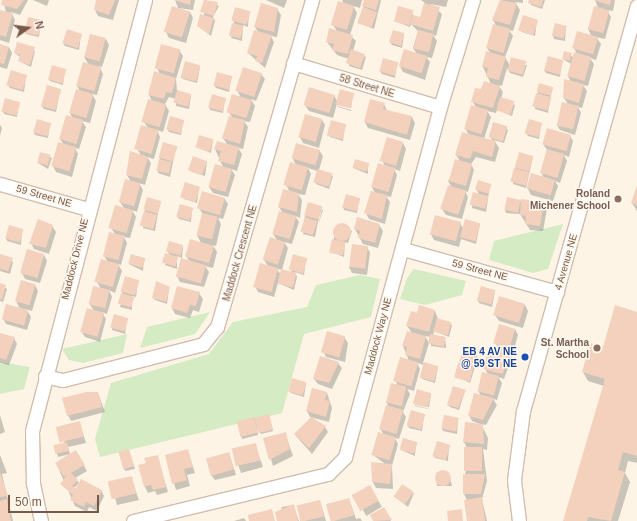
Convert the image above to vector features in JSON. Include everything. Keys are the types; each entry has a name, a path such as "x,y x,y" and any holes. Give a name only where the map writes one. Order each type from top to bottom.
{"street":[{"name":"Maddock Drive NE","path":"41,521 33,482 32,431 88,209 145,0"},
{"name":"Maddock Crescent NE","path":"45,376 63,380 128,364 203,344 212,333 222,317 312,0"},
{"name":"Maddock Way NE","path":"133,521 328,474 345,457 403,249 440,107 473,0"},
{"name":"4 Avenue NE","path":"519,521 514,480 517,442 557,292 637,6"},
{"name":"58 Street NE","path":"294,63 440,107"},
{"name":"59 Street NE","path":"0,184 88,209"},
{"name":"59 Street NE","path":"403,249 557,292"}],"green space":[{"path":"563,224 548,269 533,273 489,260 494,241"},
{"path":"414,269 466,281 462,295 425,305 400,299 407,278"},
{"path":"360,275 380,279 371,317 304,334 282,413 100,457 95,439 111,383 209,354 233,322 307,307 316,285"},
{"path":"210,312 195,334 140,348 147,327"},
{"path":"127,334 123,353 83,363 69,360 62,349"},
{"path":"6,363 30,367 24,389 0,394 0,364"}],"building":[{"path":"2,0 24,0 17,9 1,5"},
{"path":"96,0 115,0 109,15 94,10"},
{"path":"174,0 191,0 190,5"},
{"path":"204,0 218,2 214,16 200,12"},
{"path":"364,0 379,0 376,10 362,6"},
{"path":"500,0 517,3 510,25 492,20"},
{"path":"529,0 543,0 541,7 528,3"},
{"path":"593,0 611,0 610,5"},
{"path":"338,1 354,6 347,30 331,25"},
{"path":"261,3 278,8 274,32 254,27"},
{"path":"424,3 440,7 433,31 410,24 413,15 420,17"},
{"path":"172,6 190,12 182,38 164,32"},
{"path":"398,6 413,10 409,26 394,21"},
{"path":"594,6 609,10 603,33 588,29"},
{"path":"235,7 250,11 247,25 231,21"},
{"path":"363,7 377,12 371,28 357,23"},
{"path":"0,10 13,13 6,37 0,35"},
{"path":"200,14 214,18 209,34 197,26"},
{"path":"523,15 538,20 533,35 518,30"},
{"path":"28,17 42,20 38,36 25,33"},
{"path":"232,23 244,26 240,39 229,36"},
{"path":"555,23 567,26 563,39 552,36"},
{"path":"493,24 510,29 503,53 486,48"},
{"path":"329,28 353,35 348,54 332,50 334,44 326,42"},
{"path":"67,29 82,34 78,48 62,43"},
{"path":"254,30 272,35 262,63 255,61 257,56 247,53"},
{"path":"393,30 404,33 401,46 389,42"},
{"path":"418,30 434,34 429,52 413,48"},
{"path":"577,31 598,37 593,54 572,48"},
{"path":"90,34 106,38 100,61 84,57"},
{"path":"17,42 35,47 30,65 18,61 20,55 14,53"},
{"path":"0,44 9,47 4,64 0,63"},
{"path":"161,44 180,49 174,73 155,68"},
{"path":"351,49 365,54 360,68 346,63"},
{"path":"404,49 427,56 422,73 399,66"},
{"path":"486,51 506,57 499,80 486,77 488,68 482,67"},
{"path":"564,51 572,53 570,61 562,59"},
{"path":"574,52 591,57 584,81 567,76"},
{"path":"548,56 563,60 560,75 544,70"},
{"path":"511,57 526,61 523,75 507,71"},
{"path":"383,58 398,62 395,76 379,72"},
{"path":"185,61 200,65 196,82 181,77"},
{"path":"83,62 101,67 94,91 76,86"},
{"path":"52,65 66,69 62,84 48,79"},
{"path":"243,67 262,73 254,97 235,91"},
{"path":"11,70 27,75 23,90 6,85"},
{"path":"154,71 176,78 172,93 166,92 164,99 148,95"},
{"path":"217,72 232,76 229,90 213,86"},
{"path":"564,79 584,84 579,103 563,98"},
{"path":"484,81 500,86 493,108 471,102 475,88 481,89"},
{"path":"539,83 553,87 551,96 537,92"},
{"path":"47,85 61,89 55,110 41,106"},
{"path":"309,87 335,95 329,113 303,105"},
{"path":"76,89 93,94 86,118 69,113"},
{"path":"340,89 354,93 350,109 336,104"},
{"path":"177,90 191,94 188,107 173,102"},
{"path":"536,93 551,97 548,111 532,107"},
{"path":"212,94 226,98 223,112 208,107"},
{"path":"232,94 252,100 247,118 226,112"},
{"path":"500,97 514,101 511,115 496,110"},
{"path":"5,98 20,102 17,116 1,112"},
{"path":"148,99 166,104 160,127 141,122"},
{"path":"370,99 385,103 383,109 412,116 407,135 364,122"},
{"path":"562,102 579,106 573,129 557,125"},
{"path":"471,105 488,110 481,134 464,129"},
{"path":"305,114 322,119 316,142 298,137"},
{"path":"66,115 83,120 76,144 59,139"},
{"path":"170,116 184,120 181,134 166,129"},
{"path":"229,116 245,120 240,144 222,138"},
{"path":"37,119 51,123 48,137 33,132"},
{"path":"529,119 542,123 538,137 525,133"},
{"path":"331,120 346,124 342,140 327,135"},
{"path":"493,122 507,126 503,142 489,137"},
{"path":"141,125 158,130 151,154 134,149"},
{"path":"547,128 571,135 566,151 542,144"},
{"path":"462,132 496,141 492,157 473,151 470,159 455,155"},
{"path":"199,135 213,139 210,152 195,147"},
{"path":"387,137 403,142 396,166 380,161"},
{"path":"217,141 239,147 234,165 218,161 221,151 214,149"},
{"path":"58,142 76,147 69,171 51,166"},
{"path":"163,142 177,146 173,162 159,157"},
{"path":"296,143 320,150 316,165 292,158"},
{"path":"547,149 564,154 557,178 540,173"},
{"path":"130,151 148,157 142,179 126,175"},
{"path":"40,152 51,155 48,165 37,163"},
{"path":"519,152 533,156 529,172 515,167"},
{"path":"193,156 207,161 202,175 188,170"},
{"path":"159,159 172,162 169,174 156,171"},
{"path":"355,159 369,163 367,172 353,168"},
{"path":"455,159 472,164 466,186 449,181"},
{"path":"290,162 308,167 302,190 283,185"},
{"path":"378,163 395,168 388,192 371,187"},
{"path":"215,164 232,169 226,192 208,187"},
{"path":"514,168 529,172 526,186 510,182"},
{"path":"317,169 332,173 329,187 313,183"},
{"path":"531,173 555,180 551,195 527,188"},
{"path":"125,179 140,183 134,206 119,202"},
{"path":"478,180 491,184 488,194 475,190"},
{"path":"185,182 200,187 195,202 180,197"},
{"path":"448,185 466,191 458,215 440,209"},
{"path":"637,185 637,205 631,203"},
{"path":"283,189 299,193 297,212 278,207"},
{"path":"202,191 225,198 220,215 197,208"},
{"path":"371,191 387,195 382,219 364,213"},
{"path":"473,192 488,196 485,209 470,205"},
{"path":"346,194 360,198 357,212 342,207"},
{"path":"147,197 161,201 158,214 143,209"},
{"path":"507,197 521,200 518,213 504,210"},
{"path":"521,199 544,202 540,226 525,224 526,216 520,215"},
{"path":"308,202 322,206 319,220 304,215"},
{"path":"180,204 193,208 190,221 176,216"},
{"path":"115,205 133,210 127,233 108,228"},
{"path":"144,211 157,215 153,229 140,225"},
{"path":"279,211 296,216 290,239 272,234"},
{"path":"202,213 218,217 212,239 196,235"},
{"path":"435,215 461,222 456,241 430,234"},
{"path":"305,217 317,221 313,235 300,231"},
{"path":"357,217 380,224 375,243 358,238 360,231 354,229"},
{"path":"38,219 53,225 46,248 29,244"},
{"path":"465,219 480,223 476,241 460,237"},
{"path":"342,223 348,226 351,232 348,238 342,241 336,238 333,232 336,226"},
{"path":"9,225 23,229 20,243 5,238"},
{"path":"109,232 125,236 118,260 103,256"},
{"path":"270,237 285,242 278,265 263,260"},
{"path":"190,239 214,246 209,263 185,256"},
{"path":"332,239 346,242 343,256 329,253"},
{"path":"169,241 183,245 180,256 166,252"},
{"path":"352,244 368,246 365,269 349,267"},
{"path":"27,249 44,254 37,278 20,273"},
{"path":"165,253 178,257 175,267 162,263"},
{"path":"0,254 13,258 8,271 0,269"},
{"path":"131,254 145,258 143,268 128,264"},
{"path":"293,254 307,258 303,274 289,269"},
{"path":"181,258 206,265 201,283 176,276"},
{"path":"101,259 119,264 113,287 94,282"},
{"path":"260,263 278,268 271,292 253,287"},
{"path":"281,269 297,273 293,287 277,284"},
{"path":"125,276 139,280 135,296 121,291"},
{"path":"21,280 35,284 29,305 15,301"},
{"path":"156,281 170,287 166,302 152,298"},
{"path":"0,283 6,285 2,300 0,299"},
{"path":"93,286 110,290 105,308 89,305"},
{"path":"177,286 200,292 196,306 190,305 187,313 171,308"},
{"path":"481,286 495,290 491,305 477,300"},
{"path":"121,293 134,297 131,308 118,304"},
{"path":"499,296 525,304 519,323 493,315"},
{"path":"6,304 28,310 24,325 2,319"},
{"path":"419,305 435,310 429,332 406,326 411,311 417,313"},
{"path":"615,305 637,312 637,456 623,452 618,470 625,472 611,521 588,517 587,521 563,521 605,379 582,372 590,343 603,347"},
{"path":"87,308 104,313 97,337 80,332"},
{"path":"114,314 128,318 125,332 110,327"},
{"path":"437,318 451,322 448,336 433,331"},
{"path":"499,324 515,329 509,348 493,343"},
{"path":"327,331 345,336 339,357 321,352"},
{"path":"407,331 426,336 420,359 405,355 407,347 402,346"},
{"path":"0,333 15,337 6,360 0,358"},
{"path":"430,334 446,337 444,347 428,344"},
{"path":"490,345 509,350 503,374 484,369"},
{"path":"463,349 477,353 474,367 459,362"},
{"path":"320,356 339,362 329,383 313,379"},
{"path":"400,357 418,362 411,386 393,381"},
{"path":"424,362 438,366 434,382 420,377"},
{"path":"458,363 473,367 470,382 454,377"},
{"path":"482,372 499,376 494,395 478,391"},
{"path":"292,378 306,382 303,396 288,391"},
{"path":"391,383 407,387 402,406 386,402"},
{"path":"453,386 466,390 458,408 447,405"},
{"path":"312,388 327,392 325,400 330,401 326,417 306,411"},
{"path":"417,389 431,393 427,408 413,403"},
{"path":"86,392 98,392 102,407 67,416 62,398"},
{"path":"474,393 494,398 483,420 468,416"},
{"path":"386,405 403,410 396,434 379,429"},
{"path":"411,410 425,414 421,430 407,425"},
{"path":"269,414 273,429 259,433 255,418"},
{"path":"444,415 459,418 456,432 441,429"},
{"path":"254,417 258,433 240,437 237,421"},
{"path":"311,417 326,426 309,448 294,434"},
{"path":"80,421 84,437 60,443 56,427"},
{"path":"465,422 483,424 484,444 463,442"},
{"path":"286,432 290,449 269,460 263,438"},
{"path":"378,432 396,437 390,460 371,455"},
{"path":"403,438 417,442 414,454 400,450"},
{"path":"437,441 450,445 446,460 432,456"},
{"path":"67,442 69,451 55,454 53,445"},
{"path":"256,443 260,461 236,466 232,449"},
{"path":"464,447 482,447 482,471 464,471"},
{"path":"129,449 134,466 123,469 118,452"},
{"path":"188,449 193,467 184,469 187,480 172,484 165,455"},
{"path":"76,450 85,465 71,473 78,480 72,486 76,488 81,479 102,490 94,506 86,502 84,507 70,500 73,495 60,484 67,475 64,477 55,463"},
{"path":"229,452 234,469 211,476 206,459"},
{"path":"158,455 166,487 153,490 151,485 144,487 138,465 146,463 144,458"},
{"path":"371,462 392,464 390,484 372,482"},
{"path":"443,470 449,472 451,478 449,484 443,486 437,484 435,478 437,472"},
{"path":"0,472 8,496 0,497"},
{"path":"463,474 485,474 481,494 463,494"},
{"path":"132,476 136,494 112,499 108,482"},
{"path":"402,484 414,492 405,504 394,496"},
{"path":"370,485 379,501 360,511 352,495"},
{"path":"482,497 485,521 467,521 464,500"},
{"path":"349,498 354,515 331,521 326,505"},
{"path":"7,499 11,521 0,521 0,501"},
{"path":"320,500 324,517 300,521 297,505"},
{"path":"294,504 298,521 277,521 275,512"},
{"path":"384,507 392,520 373,521 370,515"},
{"path":"272,509 275,521 249,521 248,515"},
{"path":"462,509 463,521 448,521 447,511"}],"place":[{"name":"Roland Michener School","path":"618,199"},
{"name":"St. Martha School","path":"597,348"},
{"name":"EB 4 AV NE @ 59 ST NE","path":"525,357"}]}
